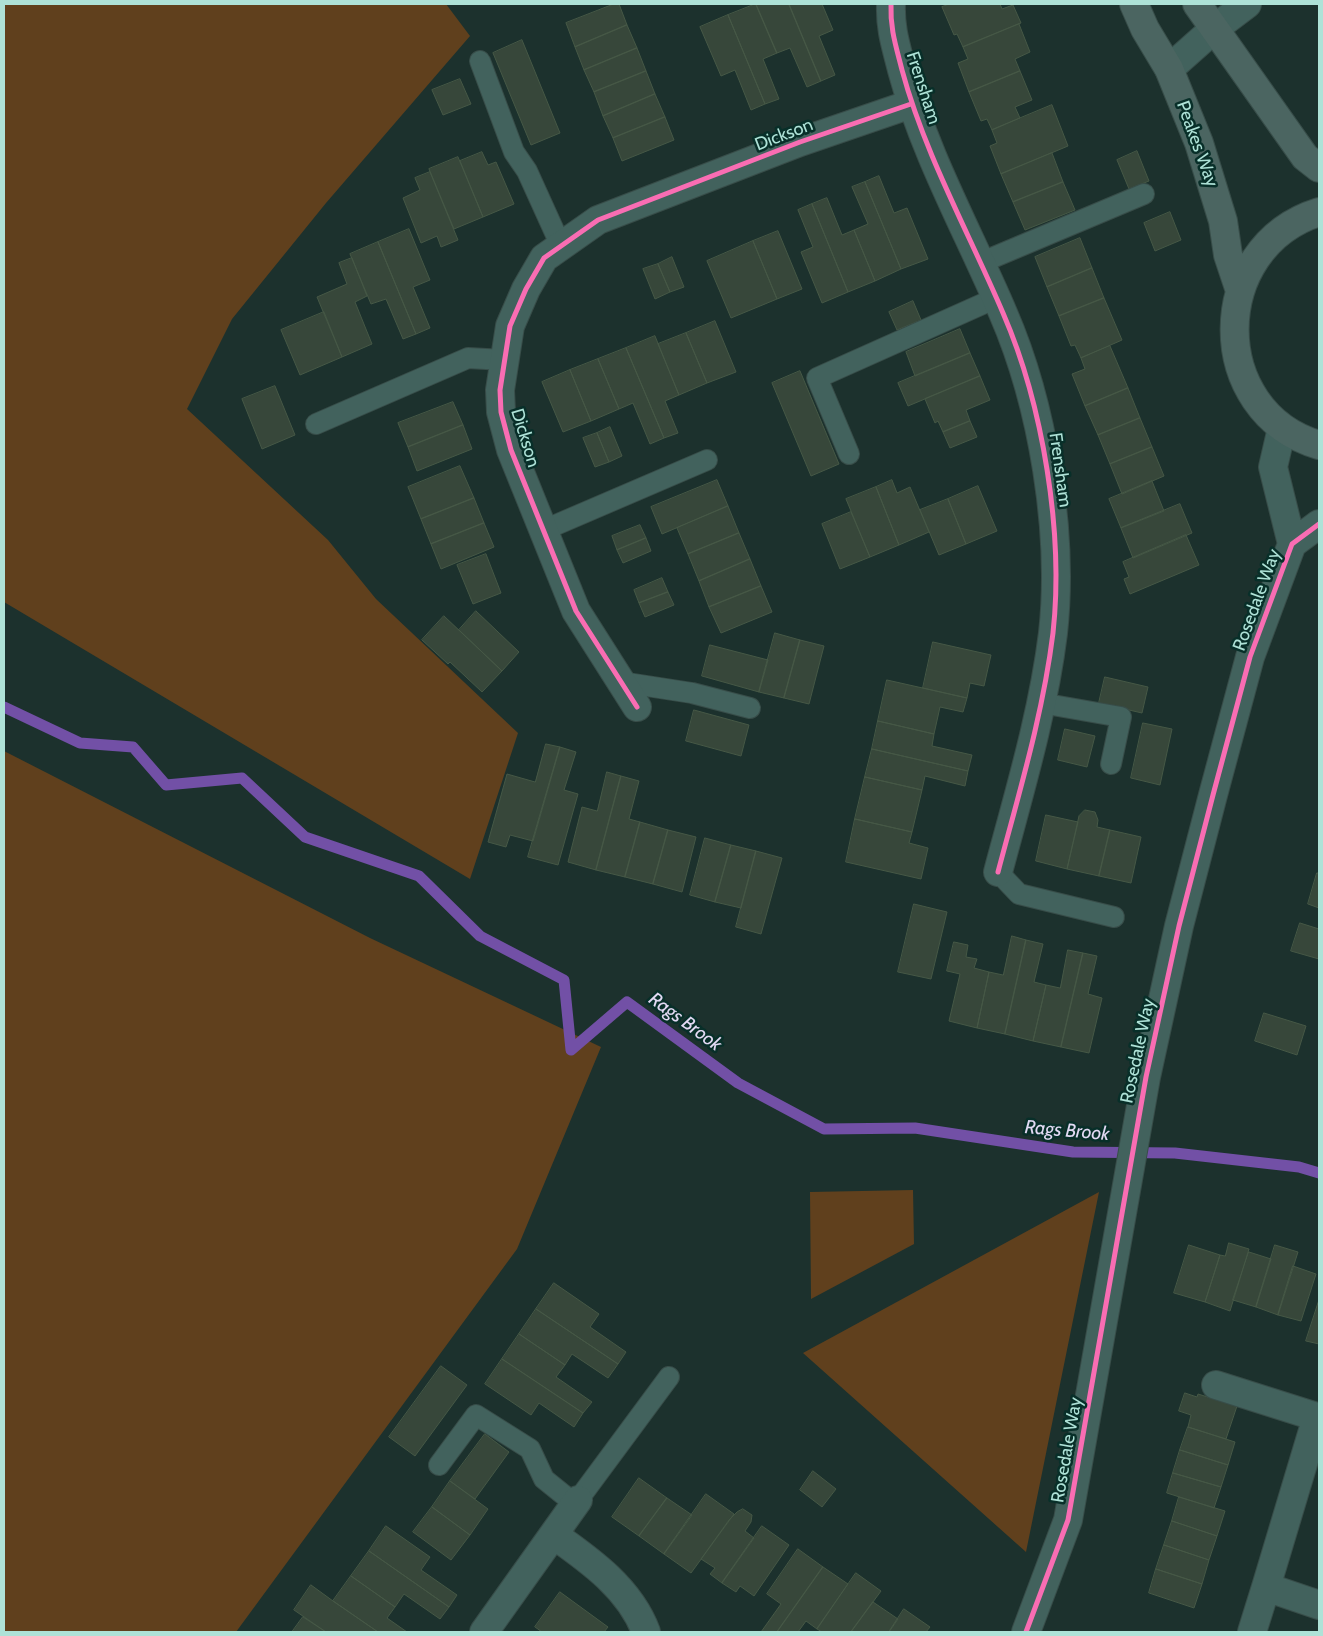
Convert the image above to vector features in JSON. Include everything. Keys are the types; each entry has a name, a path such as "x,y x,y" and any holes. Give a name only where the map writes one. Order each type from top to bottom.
{"street":[{"name":"Frensham","path":"891,4 890,26 911,104 1004,314 1038,418 1053,520 1056,585 1053,633 1041,703 998,872"},
{"name":"Peakes Way","path":"1134,4 1145,29 1169,69 1199,143 1223,221 1228,255 1240,291"},
{"path":"1197,4 1305,157 1319,168"},
{"path":"1169,69 1214,29 1247,4"},
{"name":"Dickson","path":"637,707 576,611 511,450 501,412 500,390 510,326 526,289 544,258 598,220 800,142 911,104"},
{"path":"1319,212 1299,218 1266,244 1243,280 1233,322 1236,356 1253,396 1282,428 1304,440 1319,445"},
{"name":"Rosedale Way","path":"1282,428 1273,467 1292,544"},
{"name":"Rosedale Way","path":"1026,1632 1068,1520 1146,1077 1179,926 1250,657 1292,544 1319,524"},
{"path":"1216,1385 1318,1418 1252,1632"},
{"path":"484,1632 577,1502"},
{"path":"554,1535 595,1563 618,1587 642,1622 646,1632"},
{"path":"1266,1587 1319,1605"}],"lane":[{"path":"480,61 514,152 527,170 561,246"},
{"path":"980,263 1144,194"},
{"path":"849,454 817,378 996,298"},
{"path":"316,424 468,358 504,360"},
{"path":"544,530 708,460"},
{"path":"622,682 692,693 750,708"},
{"path":"1041,703 1121,717 1111,764"},
{"path":"998,872 1019,894 1114,916"},
{"path":"439,1465 476,1415 530,1449 544,1479 577,1502 669,1377"}],"shaded area":[{"path":"4,4 446,4 470,36 326,203 232,319 187,409 328,540 376,599 518,733 470,879 4,602"},
{"path":"4,751 370,938 601,1047 517,1249 236,1632 4,1632"},
{"path":"913,1190 914,1244 811,1299 810,1192"},
{"path":"1099,1192 1026,1552 803,1353"}],"building":[{"path":"614,4 619,4 627,25 575,47 566,23"},
{"path":"756,4 777,53 763,59 779,99 765,104 728,15"},
{"path":"756,4 789,4 821,81 807,87 790,48 777,53"},
{"path":"789,4 822,4 833,30 819,36 835,75 821,81"},
{"path":"950,4 1000,4 1002,9 1013,5 1021,23 963,47 957,34 954,35 942,7"},
{"path":"728,15 765,104 751,110 735,70 721,76 700,27"},
{"path":"1019,24 1030,52 1015,59 1020,71 969,92 958,63 968,59 963,47"},
{"path":"627,25 637,48 584,70 575,47"},
{"path":"522,40 560,133 531,145 493,53"},
{"path":"637,48 646,71 594,92 584,70"},
{"path":"646,71 655,94 603,116 594,92"},
{"path":"1020,71 1032,100 1015,107 1020,118 992,130 987,119 981,121 969,92"},
{"path":"460,79 471,104 443,115 432,90"},
{"path":"655,94 665,117 613,138 603,116"},
{"path":"1052,105 1068,146 1001,174 990,146 997,143 992,130"},
{"path":"665,117 674,140 622,161 613,138"},
{"path":"1137,151 1149,181 1129,189 1117,160"},
{"path":"482,152 488,165 496,162 514,204 483,217 460,161"},
{"path":"1052,153 1063,182 1013,202 1001,174"},
{"path":"458,157 483,217 454,229 429,169"},
{"path":"430,172 458,240 441,247 437,236 421,243 403,198 420,190 415,178"},
{"path":"879,176 894,213 907,208 928,259 901,269 865,182"},
{"path":"865,182 901,269 875,281 854,230 868,224 852,187"},
{"path":"1063,182 1075,210 1025,230 1013,202"},
{"path":"827,198 842,235 854,230 875,281 848,292 812,204"},
{"path":"812,204 848,292 822,303 801,252 813,247 798,210"},
{"path":"1170,212 1181,240 1155,251 1144,223"},
{"path":"409,229 430,280 413,287 430,328 416,334 378,242"},
{"path":"778,231 802,289 777,299 753,241"},
{"path":"1080,238 1092,268 1047,287 1035,257"},
{"path":"753,241 777,299 731,318 707,261"},
{"path":"378,242 416,334 403,339 386,299 371,304 350,254"},
{"path":"672,257 684,287 670,292 658,264"},
{"path":"352,258 367,296 355,302 372,344 342,357 317,297 347,284 339,263"},
{"path":"658,264 670,292 655,299 643,269"},
{"path":"1092,268 1104,298 1059,316 1047,287"},
{"path":"1104,298 1122,340 1081,358 1075,345 1071,346 1059,316"},
{"path":"913,301 921,320 897,330 889,312"},
{"path":"324,312 342,357 300,375 281,330"},
{"path":"715,321 736,372 707,383 686,333"},
{"path":"960,329 970,353 915,376 906,352"},
{"path":"686,333 707,383 679,395 658,344"},
{"path":"655,336 679,395 665,401 678,433 664,438 626,348"},
{"path":"1110,346 1128,388 1085,406 1072,374 1085,369 1081,358"},
{"path":"626,348 664,438 650,444 633,403 619,409 598,359"},
{"path":"970,353 980,376 908,406 898,383"},
{"path":"598,359 619,409 591,421 570,370"},
{"path":"570,370 591,421 563,432 542,382"},
{"path":"800,371 839,464 811,476 772,383"},
{"path":"980,376 990,400 966,410 970,421 943,432 938,421 935,423 925,399"},
{"path":"275,386 295,435 262,449 242,399"},
{"path":"1128,388 1140,418 1098,435 1085,406"},
{"path":"453,402 463,425 408,447 398,423"},
{"path":"1140,418 1152,447 1110,464 1098,435"},
{"path":"970,421 977,437 950,448 943,432"},
{"path":"463,425 472,449 417,471 408,447"},
{"path":"610,427 622,456 609,462 597,433"},
{"path":"597,433 609,462 595,467 583,438"},
{"path":"1152,447 1164,476 1122,494 1110,464"},
{"path":"460,466 474,498 421,519 408,487"},
{"path":"717,480 728,506 662,534 651,507"},
{"path":"892,480 897,493 910,487 929,532 899,545 876,487"},
{"path":"1152,481 1164,511 1121,528 1109,499"},
{"path":"978,486 997,531 966,544 948,499"},
{"path":"876,487 899,545 870,557 846,499"},
{"path":"474,498 484,523 431,544 421,519"},
{"path":"948,499 966,544 939,555 920,510"},
{"path":"1180,504 1192,533 1133,558 1121,528"},
{"path":"728,506 739,533 688,554 677,528"},
{"path":"851,512 870,557 840,569 822,524"},
{"path":"484,523 494,547 441,569 431,544"},
{"path":"640,525 646,538 617,550 612,536"},
{"path":"739,533 750,559 699,581 688,554"},
{"path":"1186,535 1199,565 1130,594 1124,579 1129,577 1123,562"},
{"path":"646,538 651,551 623,563 617,550"},
{"path":"486,554 501,593 473,604 457,565"},
{"path":"750,559 761,586 709,607 699,581"},
{"path":"662,578 668,592 639,603 634,590"},
{"path":"761,586 772,612 721,633 709,607"},
{"path":"668,592 674,605 645,617 639,603"},
{"path":"476,611 519,652 502,671 459,630"},
{"path":"444,616 502,671 482,692 450,662 448,664 422,640"},
{"path":"775,633 800,640 784,698 759,692"},
{"path":"800,640 824,646 809,704 784,698"},
{"path":"933,642 991,655 984,686 970,683 967,698 923,688"},
{"path":"710,645 768,660 759,692 702,676"},
{"path":"1105,677 1148,687 1142,713 1099,703"},
{"path":"887,680 967,698 963,712 940,707 934,734 878,721"},
{"path":"694,710 749,725 741,756 686,741"},
{"path":"878,721 934,734 932,746 972,755 968,771 872,749"},
{"path":"1143,723 1172,729 1160,785 1131,778"},
{"path":"1065,729 1095,736 1087,767 1058,760"},
{"path":"546,744 560,747 533,841 510,835 506,847 488,842 507,774 535,782"},
{"path":"560,747 576,752 564,790 578,794 558,865 528,857"},
{"path":"872,749 968,771 965,786 925,776 922,790 865,777"},
{"path":"607,772 621,776 596,870 568,862 582,807 597,811"},
{"path":"621,776 639,781 629,819 640,822 625,877 596,870"},
{"path":"865,777 922,790 912,832 855,819"},
{"path":"1085,810 1095,812 1098,820 1097,827 1110,830 1099,876 1067,869 1079,816"},
{"path":"1046,815 1078,822 1067,869 1036,861"},
{"path":"855,819 912,832 909,843 928,848 921,879 846,862"},
{"path":"640,822 668,830 653,884 625,877"},
{"path":"668,830 696,837 682,892 653,884"},
{"path":"1110,830 1141,837 1131,883 1099,876"},
{"path":"705,838 731,845 715,902 690,895"},
{"path":"731,845 756,851 741,908 715,902"},
{"path":"756,851 782,858 761,934 736,927"},
{"path":"1317,873 1319,873 1319,908 1308,904"},
{"path":"914,904 947,912 931,979 898,972"},
{"path":"1300,923 1319,929 1319,959 1291,951"},
{"path":"1012,936 1026,940 1005,1034 977,1028 989,972 1003,975"},
{"path":"1026,940 1043,944 1034,982 1046,985 1033,1041 1005,1034"},
{"path":"954,942 968,945 966,957 977,959 974,968 989,972 977,1028 949,1021 960,974 947,971"},
{"path":"1068,950 1083,953 1061,1047 1033,1041 1046,985 1060,988"},
{"path":"1083,953 1097,956 1088,994 1102,998 1089,1053 1061,1047"},
{"path":"1264,1013 1306,1026 1297,1055 1255,1041"},
{"path":"1229,1243 1249,1249 1230,1311 1205,1302 1220,1255 1225,1256"},
{"path":"1189,1245 1220,1255 1205,1302 1174,1293"},
{"path":"1275,1245 1298,1252 1278,1315 1256,1307"},
{"path":"1249,1252 1271,1259 1256,1307 1233,1300"},
{"path":"1293,1266 1316,1274 1301,1321 1278,1315"},
{"path":"554,1283 599,1314 590,1327 626,1352 618,1364 536,1309"},
{"path":"1319,1300 1319,1344 1306,1341"},
{"path":"536,1309 618,1364 608,1378 572,1354 565,1365 519,1334"},
{"path":"519,1334 565,1365 556,1377 592,1402 583,1413 502,1359"},
{"path":"502,1359 583,1413 574,1427 539,1403 531,1415 485,1384"},
{"path":"441,1366 467,1385 415,1456 389,1437"},
{"path":"1185,1393 1197,1397 1198,1394 1237,1406 1226,1439 1188,1427 1191,1415 1179,1411"},
{"path":"1188,1427 1235,1442 1228,1465 1180,1450"},
{"path":"485,1434 509,1452 475,1499 450,1481"},
{"path":"1180,1450 1228,1465 1221,1487 1173,1473"},
{"path":"813,1471 836,1489 822,1507 800,1490"},
{"path":"1173,1473 1221,1487 1214,1508 1167,1493"},
{"path":"639,1478 667,1498 639,1536 612,1517"},
{"path":"450,1481 488,1509 470,1535 432,1507"},
{"path":"706,1494 734,1514 691,1573 664,1554"},
{"path":"1179,1497 1225,1511 1217,1536 1172,1521"},
{"path":"667,1498 692,1515 664,1554 639,1536"},
{"path":"432,1507 470,1535 451,1560 413,1532"},
{"path":"743,1509 752,1515 751,1522 745,1531 754,1538 722,1583 710,1574 715,1568 701,1559 729,1520"},
{"path":"1172,1521 1217,1536 1209,1560 1164,1545"},
{"path":"386,1526 430,1557 421,1570 457,1595 449,1607 369,1551"},
{"path":"762,1526 789,1545 754,1596 740,1586 736,1592 722,1583"},
{"path":"1164,1545 1209,1560 1202,1584 1156,1569"},
{"path":"798,1549 823,1567 777,1632 761,1632 781,1604 767,1594"},
{"path":"369,1551 449,1607 440,1619 404,1594 395,1607 351,1576"},
{"path":"823,1567 848,1584 817,1629 806,1621 798,1632 777,1632"},
{"path":"1156,1569 1202,1584 1194,1608 1149,1593"},
{"path":"856,1573 881,1591 851,1632 822,1632 817,1629"},
{"path":"351,1576 395,1607 387,1618 407,1632 378,1632 333,1601"},
{"path":"311,1585 378,1632 326,1632 294,1610"},
{"path":"560,1592 608,1627 604,1632 542,1632 535,1627"},
{"path":"873,1602 898,1619 889,1632 851,1632"},
{"path":"904,1609 930,1627 926,1632 889,1632"},
{"path":"303,1617 326,1632 292,1632"}],"waterway":[{"name":"Rags Brook","path":"4,707 80,743 133,747 166,785 242,778 305,837 419,876 480,936 564,980 571,1050 627,1002 738,1083 824,1129 915,1128 1073,1152 1175,1153 1299,1167 1319,1173"}],"cycle path":[{"path":"891,4 892,30 902,70 923,133 948,193 990,283 1017,349 1039,428 1053,512 1056,594 1049,663 1030,753 998,872"},
{"path":"637,707 576,611 511,450 501,412 500,390 510,326 526,289 544,258 598,220 800,142 911,104"},
{"path":"1026,1632 1068,1520 1146,1077 1179,926 1213,795 1250,657 1292,544 1319,524"}]}
